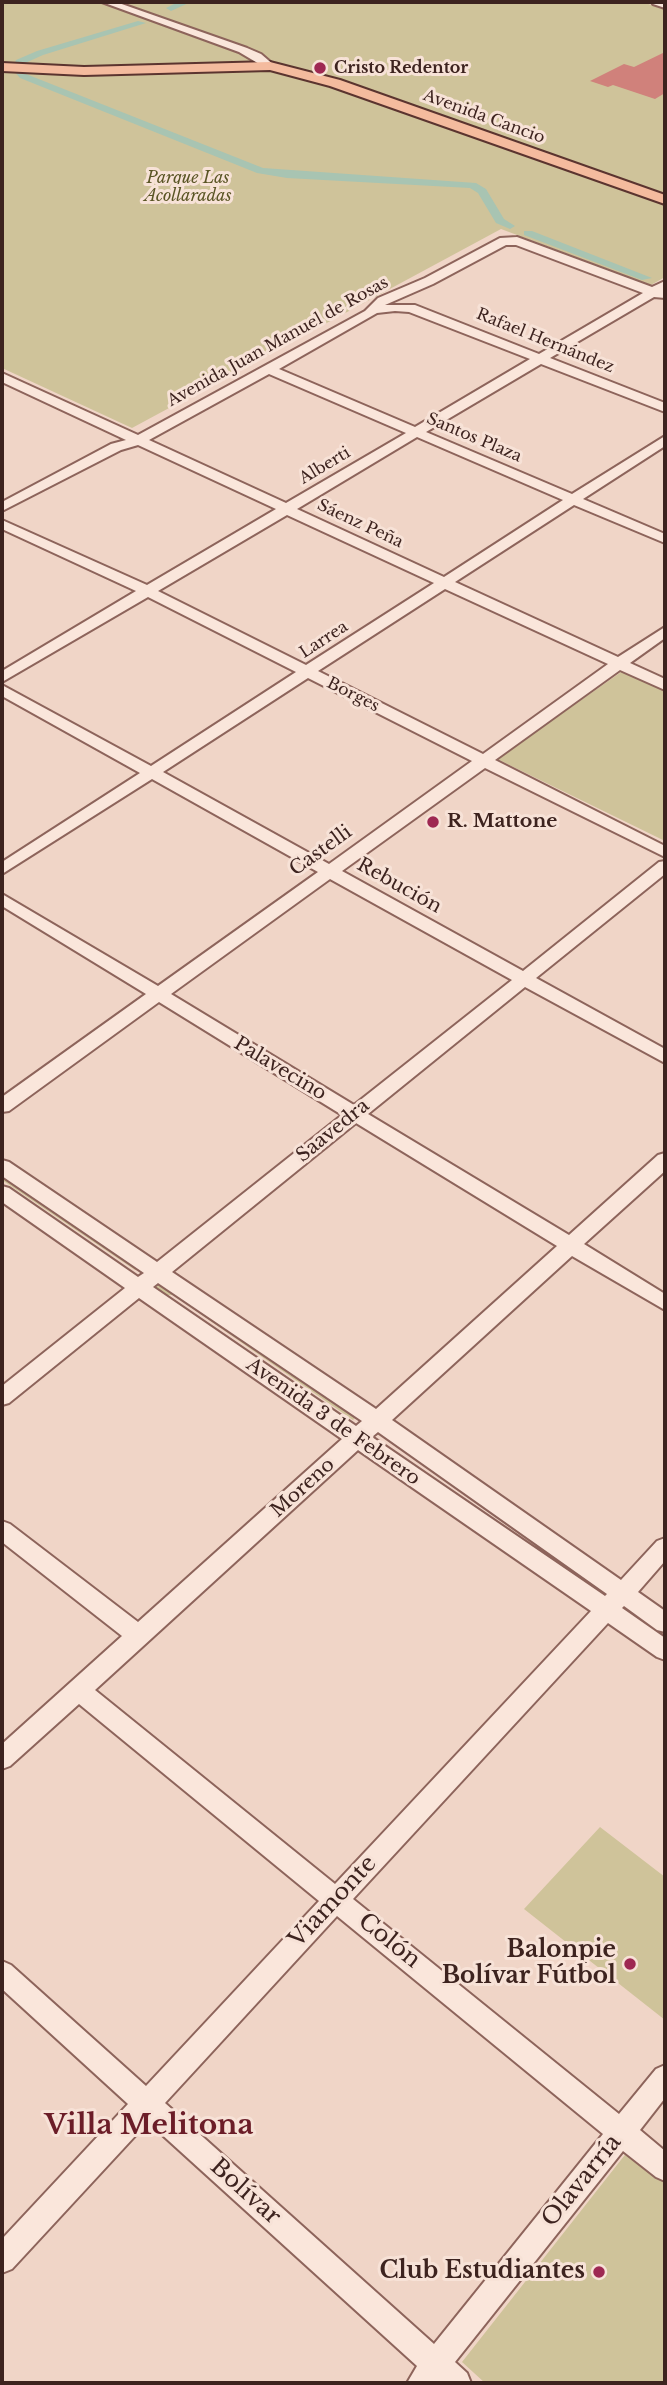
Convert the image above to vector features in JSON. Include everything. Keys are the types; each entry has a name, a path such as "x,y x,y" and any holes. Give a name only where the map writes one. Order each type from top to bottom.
{"main road":[{"path":"5,68 84,71 270,66"},
{"name":"Avenida Cancio","path":"270,66 335,83 665,188"},
{"name":"Avenida Cancio","path":"470,125 665,200"}],"street":[{"name":"Avenida Cancio","path":"107,2 243,50 270,66"},
{"path":"131,2 263,49 271,56 270,66"},
{"path":"657,2 665,5"},
{"name":"Avenida Juan Manuel de Rosas","path":"2,507 116,447 137,441 369,314 382,301 429,281 504,241 513,240 661,291"},
{"path":"411,307 403,299 429,281"},
{"name":"Alberti","path":"2,677 541,358 661,291"},
{"path":"369,314 388,307 411,307"},
{"name":"Rafael Hernández","path":"411,307 665,408"},
{"name":"Santos Plaza","path":"269,369 665,539"},
{"name":"Sáenz Peña","path":"2,377 665,685"},
{"name":"Larrea","path":"2,869 665,440"},
{"name":"Avenida Juan Manuel de Rosas","path":"2,518 129,450 137,441"},
{"name":"Borges","path":"2,524 147,591 665,852"},
{"name":"Castelli","path":"2,1106 665,631"},
{"name":"Rebución","path":"2,690 665,1057"},
{"name":"Saavedra","path":"2,1397 665,866"},
{"name":"Palavecino","path":"2,899 665,1303"},
{"name":"Moreno","path":"2,1759 665,1160"},
{"name":"Avenida 3 de Febrero","path":"2,1167 378,1421 614,1601 665,1650"},
{"name":"Avenida 3 de Febrero","path":"2,1193 358,1439 614,1601 665,1623"},
{"path":"2,1530 139,1636"},
{"name":"Viamonte","path":"2,2259 665,1547"},
{"name":"Colón","path":"78,1690 665,2168"},
{"name":"Bolívar","path":"2,1973 146,2104 428,2374 457,2383"},
{"name":"Olavarría","path":"428,2374 665,2078"}],"green space":[{"name":"Parque Las Acollaradas","path":"2,2 643,2 665,10 665,277 651,285 501,229 132,428 2,368"},
{"path":"624,670 665,689 665,841 497,759"},
{"path":"2,1176 138,1268 135,1270 2,1180"},
{"path":"153,1281 173,1284 174,1294 356,1417 353,1420 173,1295 162,1295 150,1290"},
{"name":"Balonpie Bolívar Fútbol","path":"600,1827 665,1877 665,2020 524,1909"},
{"name":"Club Estudiantes","path":"628,2151 665,2183 665,2383 485,2383 462,2362"}],"building":[{"path":"665,52 665,93 655,99 613,85 608,87 590,81 624,64 634,67"}],"waterway":[{"path":"171,8 186,2"},
{"path":"141,23 40,53 19,62 17,69 23,76 261,171 287,175 472,185 482,191 500,221 510,226"},
{"path":"528,233 646,278"}],"place":[{"name":"Cristo Redentor","path":"320,68"},
{"name":"R. Mattone","path":"433,822"},
{"name":"Balonpie Bolívar Fútbol","path":"630,1964"},
{"name":"Club Estudiantes","path":"599,2272"}],"district":[{"name":"Villa Melitona","path":"149,2126"}]}
